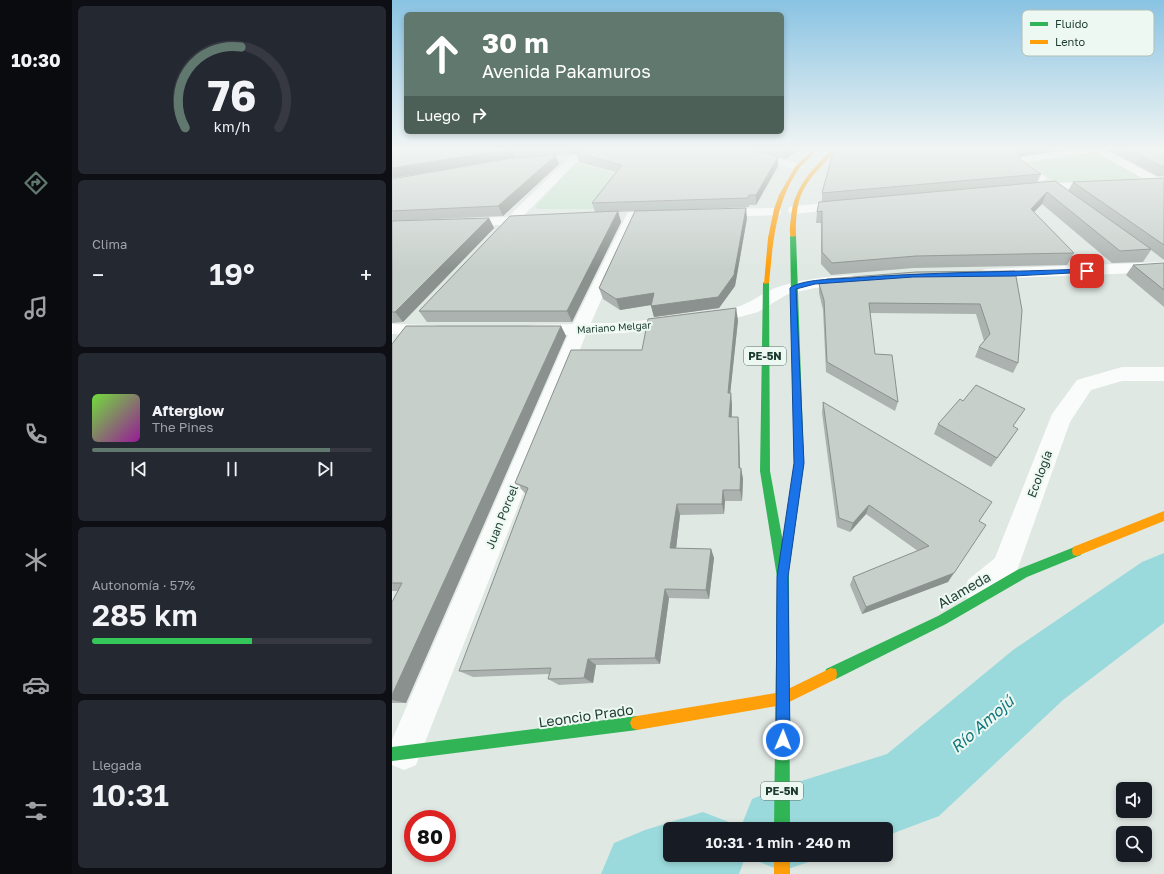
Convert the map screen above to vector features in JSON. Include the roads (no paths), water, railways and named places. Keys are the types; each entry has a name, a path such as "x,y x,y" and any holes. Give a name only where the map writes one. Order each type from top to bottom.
{"main road":[{"name":"PE-5N","path":"783,577 765,471 765,288 771,229 775,212 784,189"},
{"name":"PE-5N","path":"782,822 783,577 799,463 792,250 794,210 801,189"},
{"name":"Alameda","path":"783,698 942,620 1023,573 1164,516"},
{"name":"Leoncio Prado","path":"398,754 620,726 783,698"},
{"path":"782,862 782,874"}],"street":[{"path":"495,238 511,220 545,189"},
{"path":"1018,190 1032,189"},
{"path":"1055,189 1072,201"},
{"path":"794,210 863,203"},
{"path":"706,214 775,212"},
{"name":"Juan Porcel","path":"398,754 579,330 632,216"},
{"path":"450,223 550,220"},
{"path":"1143,253 1163,267"},
{"path":"974,274 1163,267"},
{"name":"Mariano Melgar","path":"517,330 624,328 736,312 752,308 765,302 780,292 815,282 868,279"},
{"path":"404,331 447,330"},
{"name":"Ecología","path":"942,620 1006,567 1060,420 1084,385 1122,374 1164,374"}],"waterway":[{"name":"Río Amojú","path":"803,822 910,787 1038,675 1164,584"},
{"name":"Río Amojú","path":"645,874 682,862"}]}
